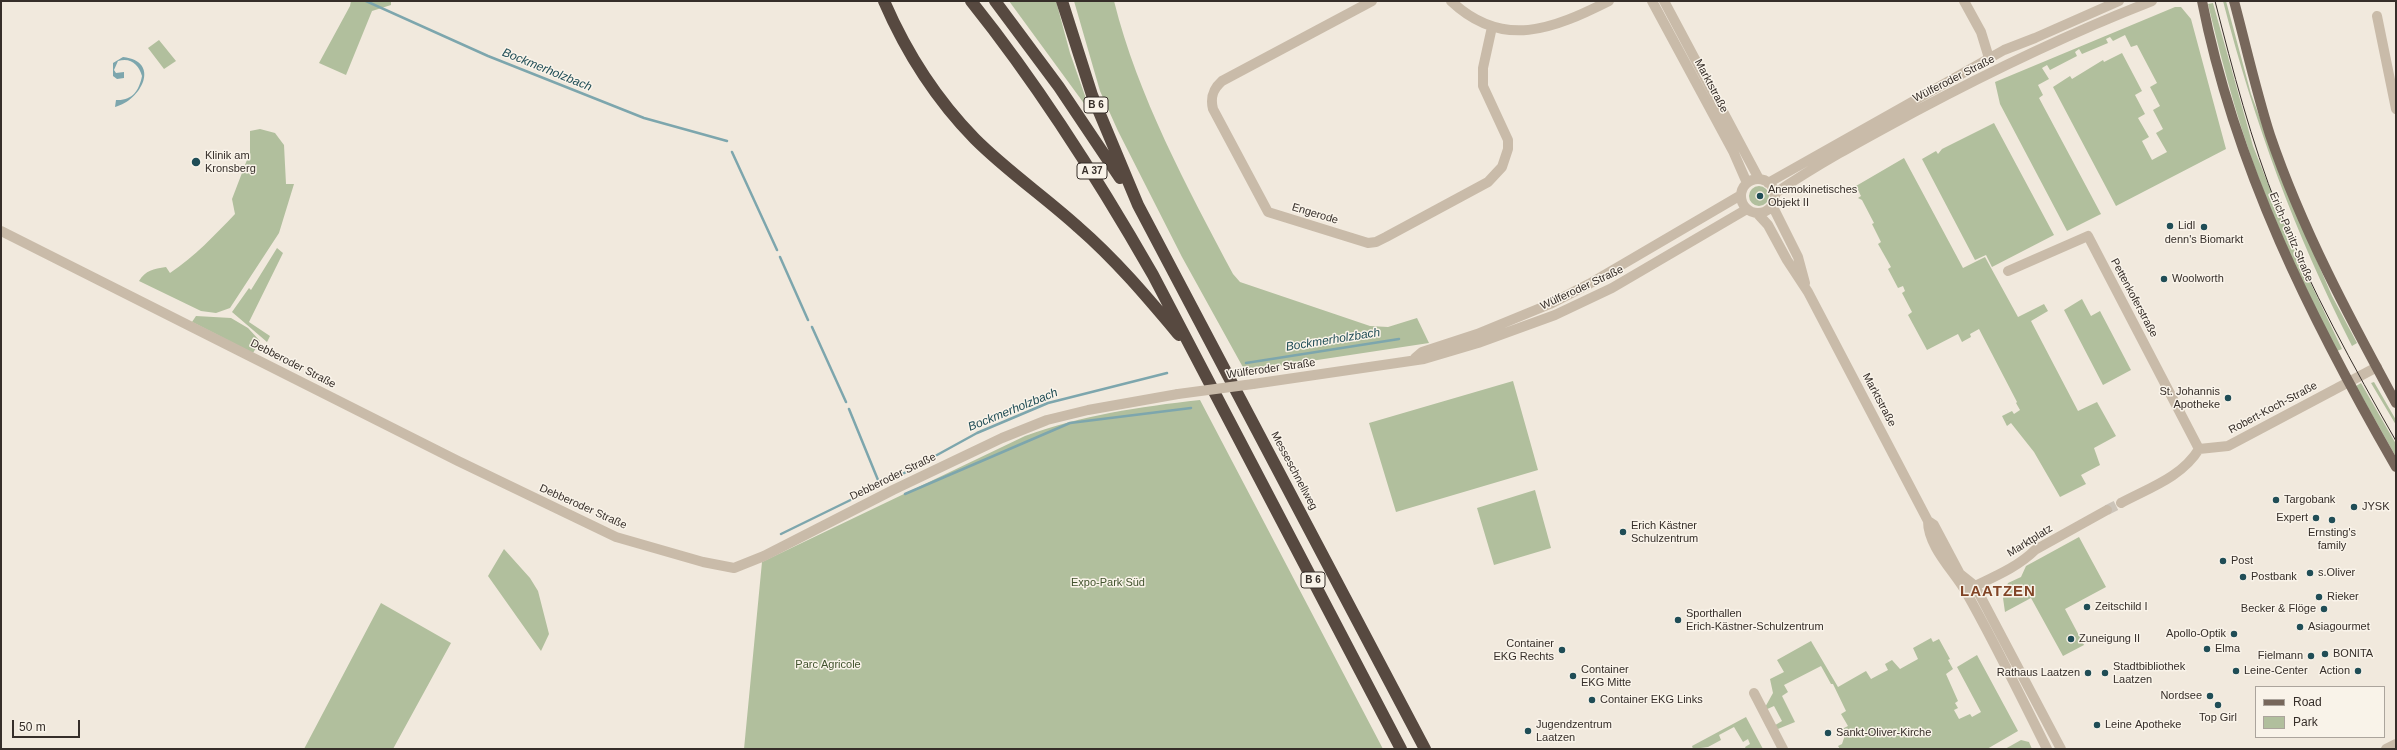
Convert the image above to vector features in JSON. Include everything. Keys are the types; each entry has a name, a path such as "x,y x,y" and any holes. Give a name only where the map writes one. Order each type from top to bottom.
{"highway":[{"name":"B 6","path":"884,1 919,69 958,120 996,158 1078,227 1127,273 1194,353 1401,749"},
{"name":"A 37","path":"971,1 1046,100 1081,153 1153,275 1194,353"},
{"name":"A 37","path":"995,1 1059,87 1138,205"},
{"name":"B 6","path":"1062,1 1092,95 1138,205"},
{"name":"Messeschnellweg","path":"1138,205 1425,749"}],"main road":[{"name":"Erich-Panitz-Straße","path":"2202,1 2228,102 2260,196 2308,304 2348,384 2396,467"},
{"name":"Erich-Panitz-Straße","path":"2234,1 2262,110 2292,192 2337,292 2396,403"}],"street":[{"name":"Engerode","path":"1372,1 1222,81 1216,87 1211,102 1268,212 1368,243 1381,240 1488,182 1502,167 1508,149 1508,140 1483,86 1483,68 1492,27"},
{"path":"1451,1 1460,10 1492,27 1516,31 1544,28 1572,20 1609,1"},
{"name":"Marktstraße","path":"1652,1 1733,151 1747,183"},
{"name":"Marktstraße","path":"1664,1 1763,181"},
{"path":"1964,1 1981,32 1989,58"},
{"name":"Wülferoder Straße","path":"1763,181 2004,50 2119,1"},
{"name":"Wülferoder Straße","path":"1774,194 1868,137 1984,75 2037,49 2152,1"},
{"path":"2377,16 2396,109"},
{"path":"1763,181 1774,194 1772,205 1765,211 1758,213 1747,209 1742,203 1741,195 1747,183 1763,181"},
{"name":"Wülferoder Straße","path":"1415,358 1422,352 1477,334 1538,309 1589,284 1741,195"},
{"name":"Marktstraße","path":"1772,205 1798,257 1808,292"},
{"name":"Wülferoder Straße","path":"1178,394 1253,384 1438,355 1542,319 1637,276 1747,209"},
{"name":"Marktstraße","path":"1758,213 1768,225 1787,260 1808,292 1928,521 1928,530 1948,567 1965,591 2048,749"},
{"name":"Debberoder Straße","path":"1,231 458,461 609,534 703,562 734,568 764,556 893,490 995,442 1041,423 1088,410 1178,394"},
{"name":"Pettenkoferstraße","path":"2008,271 2088,236 2199,449"},
{"path":"1538,309 1542,319"},
{"name":"Robert-Koch-Straße","path":"2199,449 2228,446 2338,386 2348,384 2377,367"},
{"path":"2121,503 2177,474 2193,459 2199,449"},
{"name":"Marktplatz","path":"1965,591 2026,559 2035,550 2107,510"},
{"name":"Marktstraße","path":"1928,521 1934,525 1960,574 1975,586 2061,749"},
{"path":"1754,693 1783,749"},
{"path":"2386,749 2396,744"}],"green space":[{"path":"351,1 391,1 391,5 372,11 346,75 319,63 350,6"},
{"path":"1009,1 1056,1 1070,53 1091,113"},
{"path":"1074,1 1114,1 1136,72 1165,141 1181,175 1233,274 1240,282 1370,326 1388,327 1417,318 1429,343 1245,371 1182,257 1118,131 1100,91"},
{"path":"2223,1 2226,1 2251,94 2292,203 2332,296 2357,343 2352,346 2312,261 2278,177 2248,91"},
{"path":"2213,3 2253,146 2291,242 2342,349 2337,351 2284,240 2250,153 2234,104 2214,29 2208,4"},
{"path":"2175,7 2181,7 2191,19 2226,149 2116,206 2053,87 2070,76 2072,79 2103,60 2104,62 2122,53 2142,91 2135,95 2145,114 2138,118 2149,137 2142,141 2152,160 2167,152 2156,133 2163,129 2153,110 2160,106 2150,87 2157,83 2137,45 2131,47 2125,35 2113,41 2110,37 2106,39 2108,43 2082,54 2079,49 2075,52 2077,56 2050,70 2047,65 2042,68 2049,79 2038,85 2043,95 2039,98 2101,214 2067,231 2000,104 1995,82"},
{"path":"159,40 176,61 164,69 148,48"},
{"path":"1994,123 2054,235 1992,267 1986,255 1975,260 1922,159 1936,151 1938,154 1942,149"},
{"path":"260,129 275,133 284,145 286,184 294,184 279,233 230,308 216,313 201,311 139,281 144,274 154,269 166,267 170,273 196,253 235,214 232,199 250,152 250,131"},
{"path":"1904,158 1963,268 1985,257 2018,317 2044,304 2048,311 2031,321 2078,411 2097,402 2116,436 2094,448 2100,465 2081,475 2086,484 2060,497 2034,452 2011,423 2007,426 2002,416 2012,411 2014,414 2020,410 1979,329 1970,334 1971,337 1962,342 1958,334 1927,350 1908,315 1912,312 1902,293 1905,291 1903,286 1898,288 1888,269 1891,267 1878,244 1881,242 1872,224 1874,223 1862,200 1858,198 1861,196 1856,186"},
{"path":"1759,186 1766,189 1769,196 1766,203 1759,206 1752,203 1749,196 1752,189"},
{"path":"277,248 283,253 249,322 270,336 267,342 232,312 249,288 251,290"},
{"path":"2082,299 2091,316 2100,311 2131,370 2103,385 2064,310"},
{"path":"196,316 231,318 248,328 260,341 253,353 192,322"},
{"path":"1513,381 1538,470 1396,512 1369,423"},
{"path":"2374,382 2396,420 2396,425 2371,383"},
{"path":"2361,383 2396,444 2396,457 2356,386"},
{"name":"Expo-Park Süd","path":"1200,400 1383,749 744,749 762,562 1025,436 1068,422 1090,417"},
{"path":"1535,490 1551,548 1494,565 1477,508"},
{"path":"2079,537 2106,587 2065,609 2084,645 2063,656 2031,598 2005,612 2003,598 2008,583 2021,577 2026,566"},
{"path":"504,549 530,578 538,591 549,634 541,651 488,576"},
{"path":"381,603 451,643 393,749 304,749"},
{"path":"1931,638 1933,642 1939,639 1950,659 1948,660 1953,669 1946,674 1958,701 1955,703 1958,708 1954,710 1959,719 1970,714 1972,717 1981,712 1957,667 1977,655 2018,731 1987,749 1840,749 1838,746 1842,744 1845,735 1842,729 1848,726 1841,714 1846,711 1833,684 1831,684 1821,666 1784,685 1788,692 1782,696 1795,722 1773,731 1772,727 1782,721 1774,706 1763,711 1773,693 1770,679 1784,672 1777,660 1811,641 1838,687 1866,671 1871,679 1888,670 1885,664 1892,660 1900,669 1918,659 1913,648"},
{"path":"1746,717 1763,749 1746,749 1745,747 1750,744 1748,739 1743,742 1734,727 1719,735 1721,740 1708,747 1693,749 1692,746"},
{"path":"2021,740 2029,742 2032,749 2005,749"}],"water":[{"path":"123,57 135,60 142,66 144,73 143,81 133,97 125,103 115,107 116,100 126,99 134,94 139,86 142,76 137,65 131,61 123,60 118,61 114,70 116,73 124,72 124,78 117,79 113,76 113,63"}],"waterway":[{"name":"Bockmerholzbach","path":"366,1 488,56 644,118 727,141"},
{"name":"Bockmerholzbach","path":"732,152 777,250"},
{"name":"Bockmerholzbach","path":"780,257 808,320"},
{"name":"Bockmerholzbach","path":"812,327 846,402"},
{"name":"Bockmerholzbach","path":"1246,363 1399,339"},
{"name":"Bockmerholzbach","path":"897,477 977,433 1048,403 1167,373"},
{"path":"905,494 1070,423 1191,408"},
{"name":"Bockmerholzbach","path":"849,409 878,480"},
{"path":"781,534 873,489"}],"tunnel":[{"path":"2107,510 2121,503"}],"tram line":[{"path":"2215,1 2251,132 2278,209 2318,298 2396,441"}],"place":[{"name":"Klinik am Kronsberg","path":"196,162"},
{"name":"Anemokinetisches Objekt II","path":"1760,196"},
{"name":"Lidl","path":"2170,226"},
{"name":"denn's Biomarkt","path":"2204,227"},
{"name":"Woolworth","path":"2164,279"},
{"name":"St. Johannis Apotheke","path":"2228,398"},
{"name":"Targobank","path":"2276,500"},
{"name":"JYSK","path":"2354,507"},
{"name":"Expert","path":"2316,518"},
{"name":"Ernsting's family","path":"2332,520"},
{"name":"Erich Kästner Schulzentrum","path":"1623,532"},
{"name":"Post","path":"2223,561"},
{"name":"s.Oliver","path":"2310,573"},
{"name":"Postbank","path":"2243,577"},
{"name":"Rieker","path":"2319,597"},
{"name":"Zeitschild I","path":"2087,607"},
{"name":"Becker & Flöge","path":"2324,609"},
{"name":"Sporthallen Erich-Kästner-Schulzentrum","path":"1678,620"},
{"name":"Asiagourmet","path":"2300,627"},
{"name":"Apollo-Optik","path":"2234,634"},
{"name":"Zuneigung II","path":"2071,639"},
{"name":"Elma","path":"2207,649"},
{"name":"Container EKG Rechts","path":"1562,650"},
{"name":"BONITA","path":"2325,654"},
{"name":"Fielmann","path":"2311,656"},
{"name":"Leine-Center","path":"2236,671"},
{"name":"Action","path":"2358,671"},
{"name":"Rathaus Laatzen","path":"2088,673"},
{"name":"Stadtbibliothek Laatzen","path":"2105,673"},
{"name":"Container EKG Mitte","path":"1573,676"},
{"name":"Nordsee","path":"2210,696"},
{"name":"Container EKG Links","path":"1592,700"},
{"name":"Top Girl","path":"2218,705"},
{"name":"Leine Apotheke","path":"2097,725"},
{"name":"Jugendzentrum Laatzen","path":"1528,731"},
{"name":"Sankt-Oliver-Kirche","path":"1828,733"}],"district":[{"name":"LAATZEN","path":"1998,592"}],"park label":[{"name":"Parc Agricole","path":"828,665"}]}
